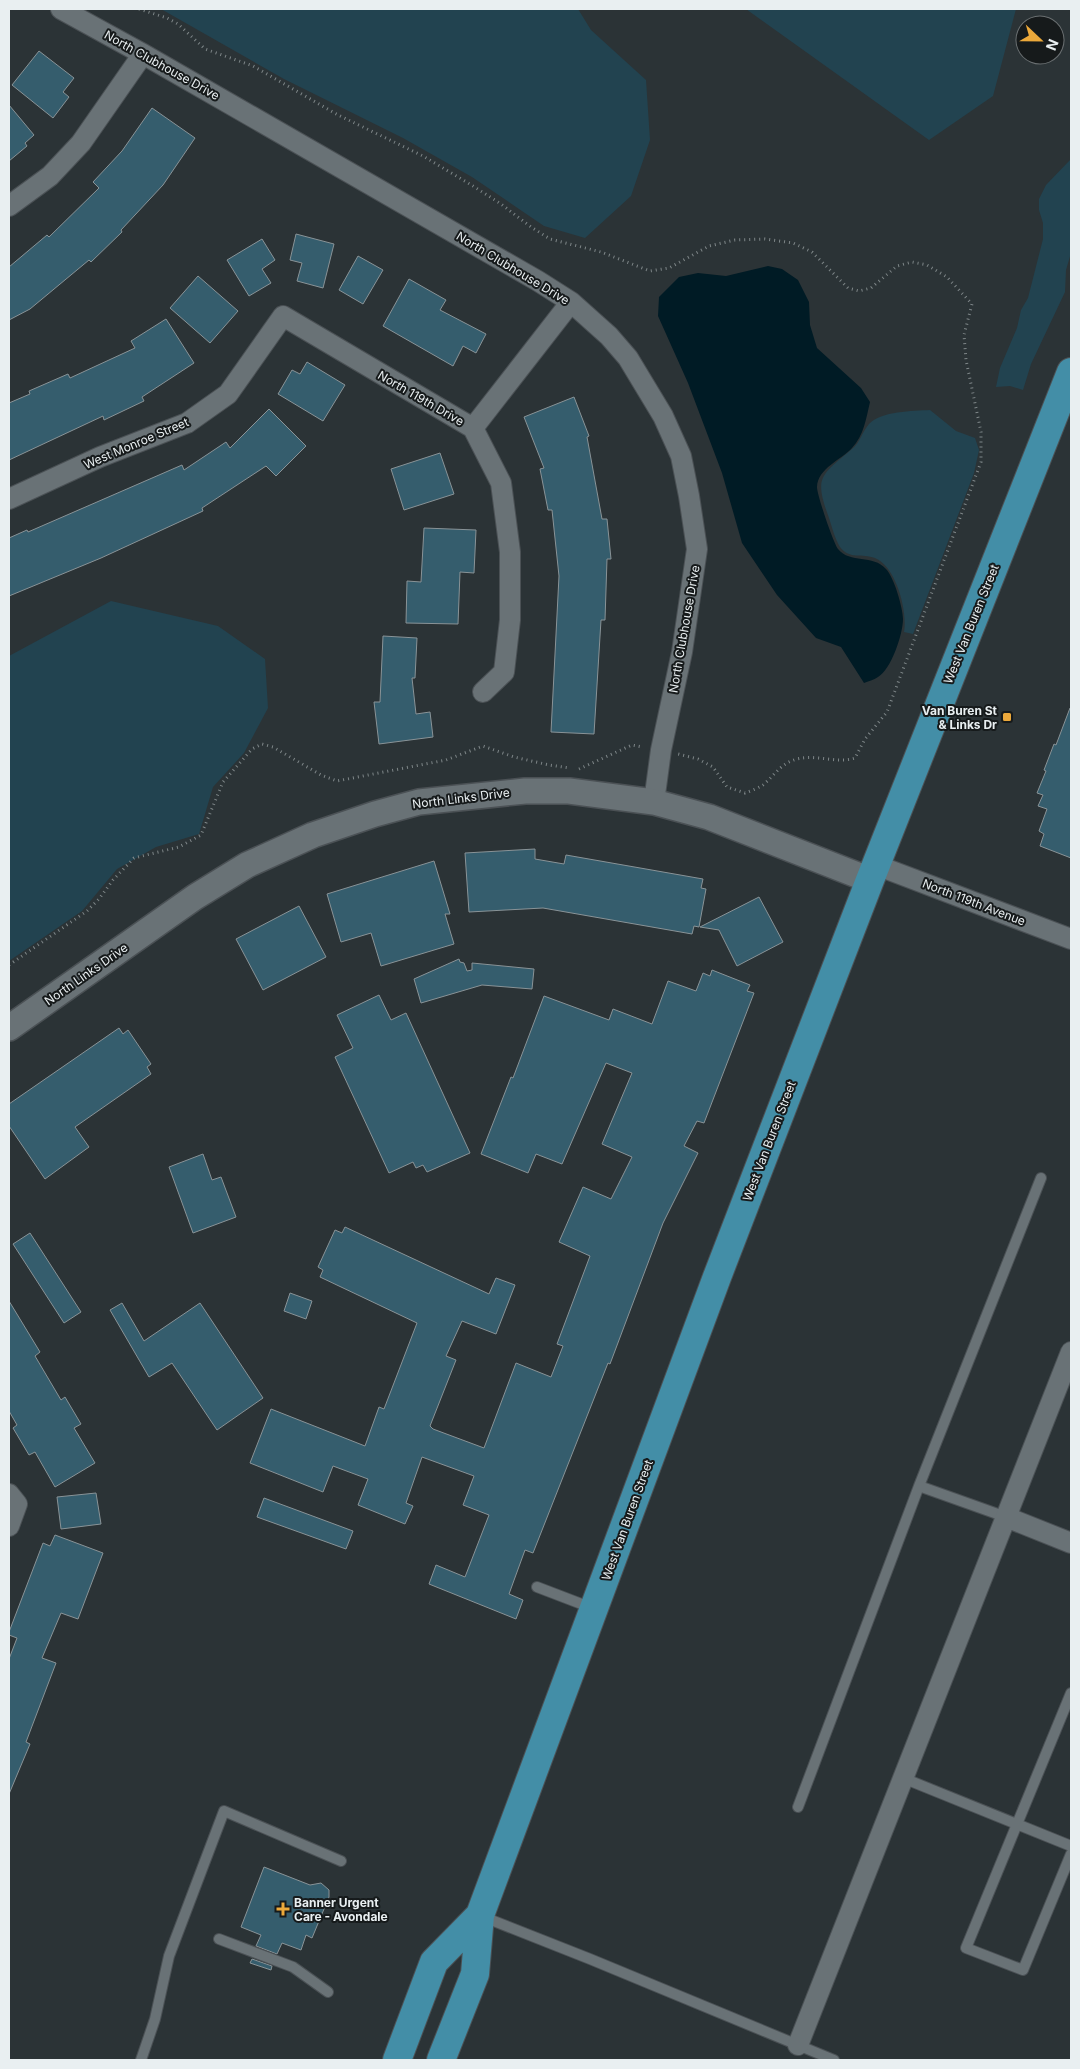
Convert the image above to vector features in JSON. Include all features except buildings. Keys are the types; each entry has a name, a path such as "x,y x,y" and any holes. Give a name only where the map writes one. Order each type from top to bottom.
{"main road":[{"name":"West Van Buren Street","path":"441,2060 475,1974 480,1915 714,1286 873,872 1071,372"},
{"name":"West Van Buren Street","path":"397,2060 434,1962 480,1915"}],"street":[{"name":"North Clubhouse Drive","path":"61,9 143,54 538,281 571,302 609,336 628,358 648,388 681,456 697,549 682,652 661,750 654,802"},
{"path":"9,206 50,176 81,143 143,54"},
{"path":"473,428 571,302"},
{"name":"North 119th Drive","path":"283,316 473,428 501,483 510,552 510,620 504,672 483,692"},
{"name":"West Monroe Street","path":"9,499 100,457 188,423 228,394 283,316"},
{"name":"North Links Drive","path":"9,1028 202,893 246,865 313,835 375,814 419,802 525,791 569,791 654,802 685,809 873,872"},
{"name":"North 119th Avenue","path":"873,872 1071,939"},
{"path":"798,2045 1071,1352"},
{"path":"9,1494 17,1504 9,1526"},
{"path":"1006,1517 1071,1543"}],"lane":[{"path":"798,1807 919,1486 1041,1178"},
{"path":"919,1486 1006,1517"},
{"path":"537,1587 594,1609"},
{"path":"1071,1693 966,1948 1023,1970 1071,1854"},
{"path":"903,1778 1071,1846"},
{"path":"141,2060 155,2020 169,1956 224,1810 341,1861"},
{"path":"480,1915 834,2060"},
{"path":"219,1939 293,1967 328,1992"}],"path":[{"path":"9,965 87,912 134,858 179,847 201,834 223,782 252,749 262,744 273,747 295,762 337,781 446,760 483,746 523,759 580,769 632,746 661,750 698,759 713,767 727,787 745,794 762,785 780,767 797,759 820,758 846,761 855,758 865,739 887,712 981,462 981,432 966,360 964,334 972,304 947,278 927,265 912,262 897,266 870,288 859,291 848,288 812,252 793,243 765,239 735,240 709,246 669,268 650,271 600,252 550,239 501,204 423,156 338,115 253,66 205,49 178,24 167,18 139,9"}],"shaded area":[{"path":"161,9 578,9 591,30 646,80 650,140 631,196 585,238 544,226 472,177 403,138 284,79"},
{"path":"746,9 1016,9 993,96 929,140"},
{"path":"1071,159 1071,253 1066,270 1065,292 1031,364 1023,390 1010,386 996,387 1000,368 1017,328 1021,310 1028,298 1043,239 1043,223 1039,210 1039,199 1046,185"},
{"path":"768,266 782,269 798,280 809,302 810,325 817,348 861,388 870,402 864,426 856,443 826,469 818,480 817,487 838,549 843,554 881,564 889,573 898,593 903,619 899,642 892,660 883,673 864,683 841,647 816,638 777,595 742,543 722,473 688,383 658,316 659,297 679,277 698,273 726,276"},
{"path":"930,410 956,431 975,438 979,450 974,473 913,634 904,632 905,623 902,602 899,590 889,570 875,558 848,554 840,547 824,504 821,485 827,472 855,447 869,424 874,420 881,416 898,412"},
{"path":"111,601 218,626 265,659 268,708 244,753 213,787 199,834 156,847 117,869 82,911 9,961 9,656"}],"place":[{"name":"Van Buren St & Links Dr","path":"1007,717"},
{"name":"Banner Urgent Care - Avondale","path":"283,1909"}]}
